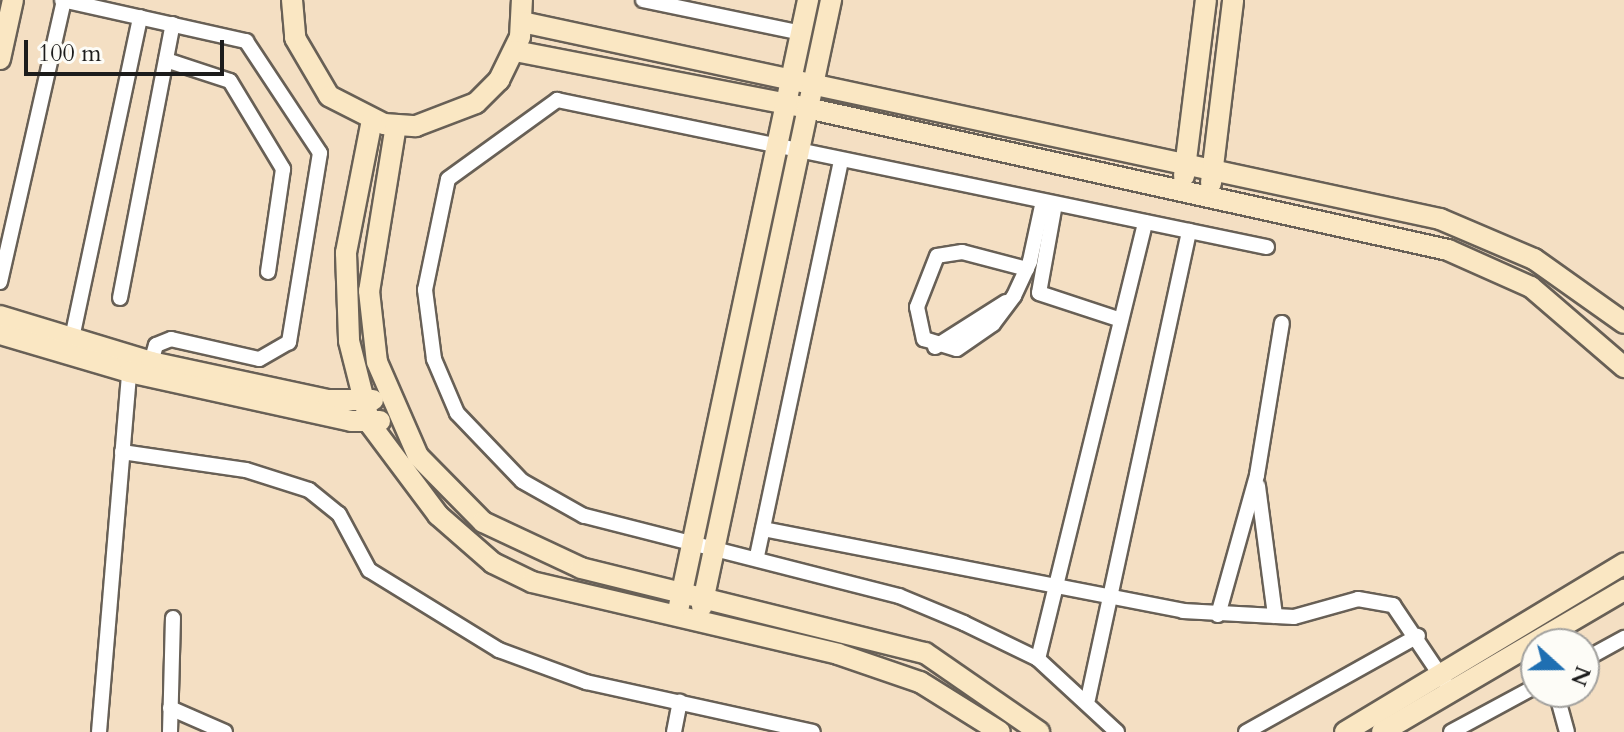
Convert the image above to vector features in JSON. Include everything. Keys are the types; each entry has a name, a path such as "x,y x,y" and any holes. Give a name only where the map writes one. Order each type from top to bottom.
{"street":[{"path":"0,22 5,0"},
{"path":"0,59 13,0"},
{"path":"0,282 63,0 246,41 320,161 289,342 259,359 171,339 156,345 151,362"},
{"path":"289,1 307,69 329,96 372,120 396,125 447,119 476,103 515,51 522,22 522,0"},
{"path":"643,0 802,33"},
{"path":"803,82 802,33 808,0"},
{"path":"700,622 797,106 831,0"},
{"path":"1181,191 1187,164 1206,0"},
{"path":"1209,198 1233,0"},
{"path":"72,338 140,17"},
{"path":"522,22 1440,219 1561,274 1624,323"},
{"path":"120,298 173,24"},
{"path":"515,51 797,106 1209,198 1378,232 1500,271 1572,317 1624,367"},
{"path":"166,60 230,81 283,169 268,272"},
{"path":"1117,732 1088,699 1038,659 899,596 757,556 713,550 584,516 534,488 457,413 434,359 425,290 435,226 459,166 510,139 557,100 1267,247"},
{"path":"372,120 344,297 370,424 438,515 493,563 532,582 838,654 920,682 1000,732"},
{"path":"396,125 369,291 388,396 418,456 483,522 581,568 682,593 704,595 925,653 1039,732"},
{"path":"676,617 789,150"},
{"path":"757,556 841,160"},
{"path":"1027,269 962,252 937,256 917,307 921,334 935,347 1014,296 1027,269 1049,202"},
{"path":"1049,202 1039,293 1121,320"},
{"path":"1038,659 1145,222"},
{"path":"1088,699 1189,231"},
{"path":"0,316 151,362 364,402 388,396"},
{"path":"1218,615 1257,475 1282,323"},
{"path":"0,334 129,372 370,424 396,417"},
{"path":"99,732 129,372"},
{"path":"122,452 246,470 309,490 339,514 369,570 499,650 586,682 813,732"},
{"path":"1257,475 1275,616"},
{"path":"763,529 1056,587 1218,615 1275,616 1358,599 1393,605 1418,636 1446,684"},
{"path":"1385,731 1446,684 1622,571"},
{"path":"1345,732 1446,684 1624,590"},
{"path":"170,732 173,618"},
{"path":"1246,732 1418,636"},
{"path":"1600,651 1624,638"},
{"path":"1451,732 1520,695"},
{"path":"674,732 680,702"},
{"path":"170,708 225,732"},
{"path":"1560,708 1567,732"}]}
